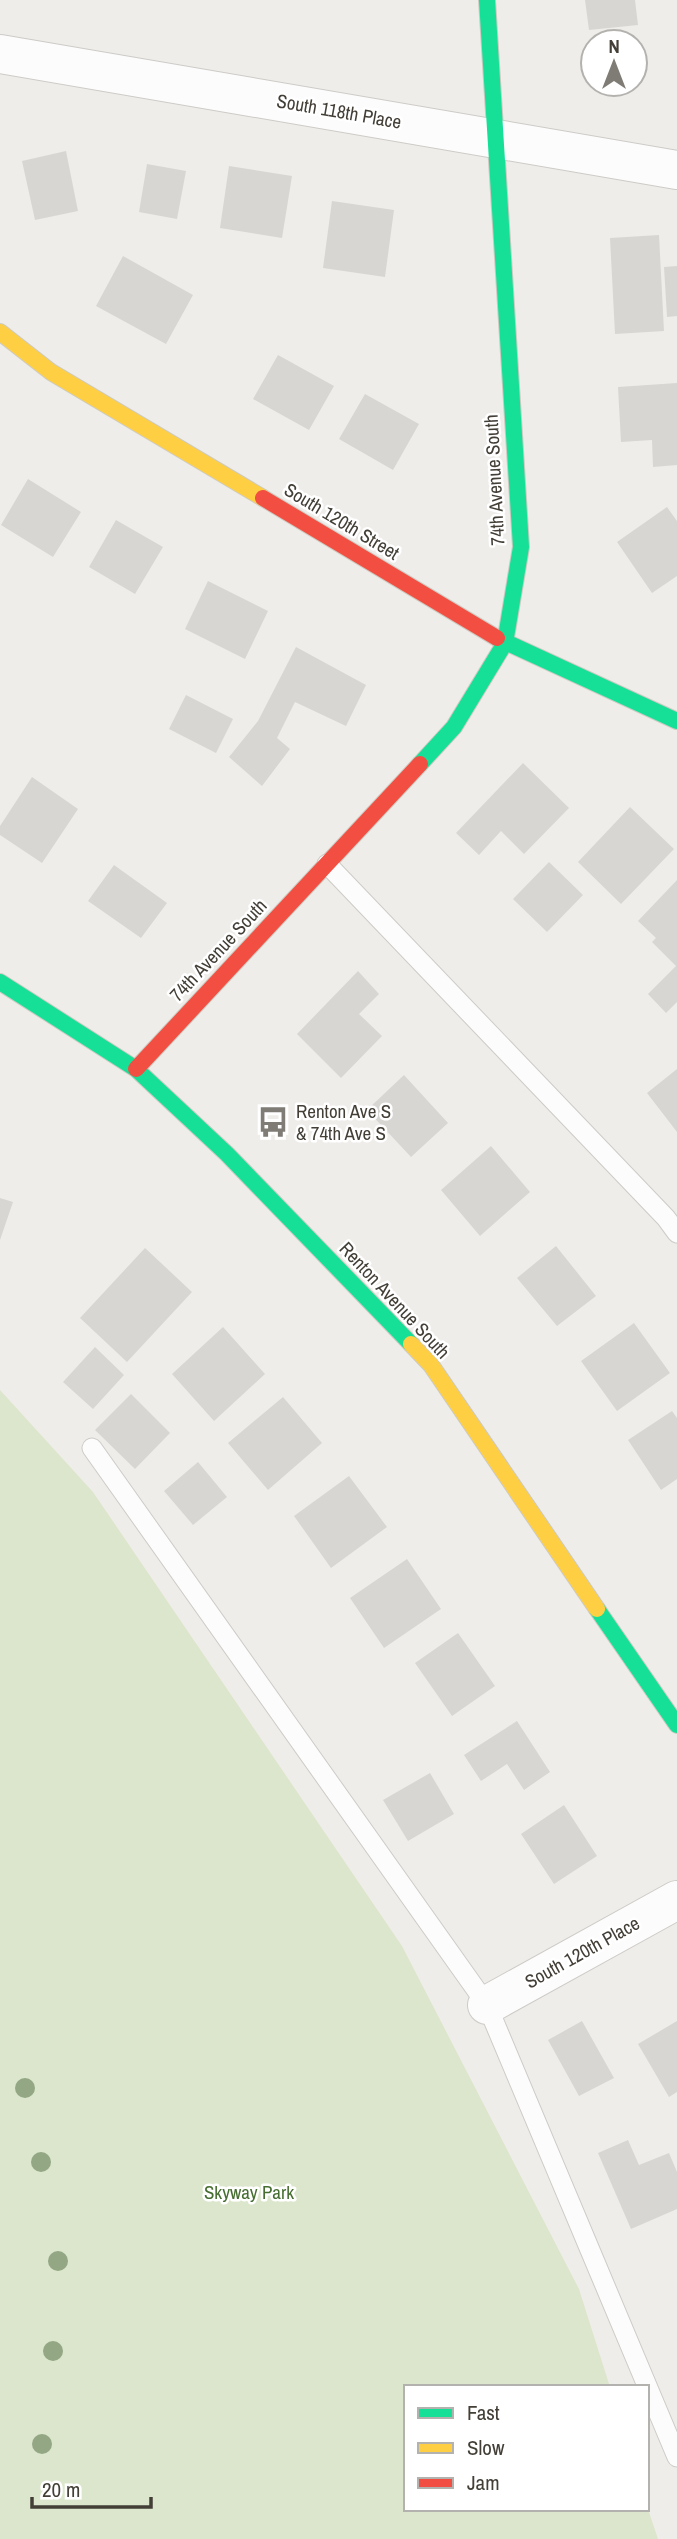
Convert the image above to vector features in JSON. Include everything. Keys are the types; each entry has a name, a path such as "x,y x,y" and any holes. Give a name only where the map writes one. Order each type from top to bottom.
{"street":[{"name":"74th Avenue South","path":"136,1069 454,727 505,643 521,547 494,136 488,0"},
{"name":"South 118th Place","path":"0,54 494,136 677,170"},
{"name":"South 120th Street","path":"0,332 51,372 505,643 677,720"},
{"name":"Renton Avenue South","path":"0,982 136,1069 227,1154 431,1366 677,1725"},
{"name":"South 120th Place","path":"487,2005 677,1900"}],"lane":[{"path":"327,864 666,1218 677,1233"},
{"path":"92,1448 487,2005 647,2385"},
{"path":"649,2390 677,2457"}],"green space":[{"name":"Skyway Park","path":"0,1390 93,1492 402,1946 579,2289 609,2385 404,2385 404,2511 649,2511 658,2539 0,2539"}],"building":[{"path":"585,0 635,0 638,25 589,28"},
{"path":"66,151 78,211 35,220 22,161"},
{"path":"147,164 186,171 177,219 139,212"},
{"path":"229,166 292,176 282,238 220,228"},
{"path":"332,201 394,210 385,277 323,268"},
{"path":"659,235 664,331 615,334 610,238"},
{"path":"123,256 193,295 166,344 96,306"},
{"path":"677,266 677,316 667,317 664,267"},
{"path":"278,355 334,386 309,430 253,399"},
{"path":"677,383 677,465 653,467 652,440 621,442 618,387"},
{"path":"365,394 419,424 393,470 339,439"},
{"path":"28,479 81,512 53,557 1,525"},
{"path":"667,507 677,521 677,576 652,593 617,542"},
{"path":"116,520 163,547 135,594 89,567"},
{"path":"208,581 268,611 245,659 185,629"},
{"path":"296,647 366,685 346,726 295,702 277,738 290,749 262,786 229,757 258,721"},
{"path":"186,695 233,719 216,753 169,729"},
{"path":"523,763 569,808 524,854 501,831 479,855 456,833"},
{"path":"32,777 78,809 42,863 0,835 0,826"},
{"path":"630,807 674,849 621,904 578,862"},
{"path":"549,862 583,895 547,932 513,899"},
{"path":"114,865 167,903 141,938 88,901"},
{"path":"677,880 677,1002 666,1013 648,994 676,966 652,942 656,938 638,921"},
{"path":"358,971 379,994 359,1014 382,1036 341,1078 297,1034"},
{"path":"677,1069 677,1132 647,1093"},
{"path":"404,1075 448,1123 411,1157 367,1110"},
{"path":"491,1146 530,1192 480,1236 441,1190"},
{"path":"0,1198 13,1202 0,1240"},
{"path":"556,1246 596,1296 557,1326 517,1278"},
{"path":"145,1248 192,1292 127,1362 80,1318"},
{"path":"634,1323 670,1373 617,1411 581,1361"},
{"path":"223,1327 265,1374 214,1421 172,1374"},
{"path":"95,1347 124,1375 93,1409 63,1382"},
{"path":"131,1394 170,1433 135,1469 95,1430"},
{"path":"283,1397 322,1443 268,1490 228,1443"},
{"path":"672,1411 677,1418 677,1479 661,1490 628,1440"},
{"path":"198,1462 227,1497 193,1525 164,1491"},
{"path":"349,1476 387,1527 331,1568 294,1516"},
{"path":"407,1559 441,1609 384,1648 350,1598"},
{"path":"458,1633 495,1686 452,1716 415,1663"},
{"path":"517,1721 550,1772 524,1790 507,1764 481,1781 464,1755"},
{"path":"430,1773 454,1814 408,1841 383,1800"},
{"path":"564,1805 597,1856 554,1884 521,1834"},
{"path":"582,2021 614,2078 579,2096 548,2040"},
{"path":"677,2021 677,2092 669,2097 638,2044"},
{"path":"628,2140 639,2165 669,2153 677,2172 677,2209 631,2229 598,2153"}],"traffic: fast":[{"path":"420,764 454,727 505,643 521,547 487,0"},
{"path":"497,638 677,721"},
{"path":"0,982 136,1069 227,1154 411,1344"},
{"path":"597,1609 677,1725"}],"traffic: slow":[{"path":"0,332 51,372 263,498"},
{"path":"411,1344 431,1365 597,1609"}],"traffic: jam":[{"path":"263,498 497,638"},
{"path":"136,1069 420,764"}],"place":[{"name":"Renton Ave S & 74th Ave S","path":"273,1122"}]}
